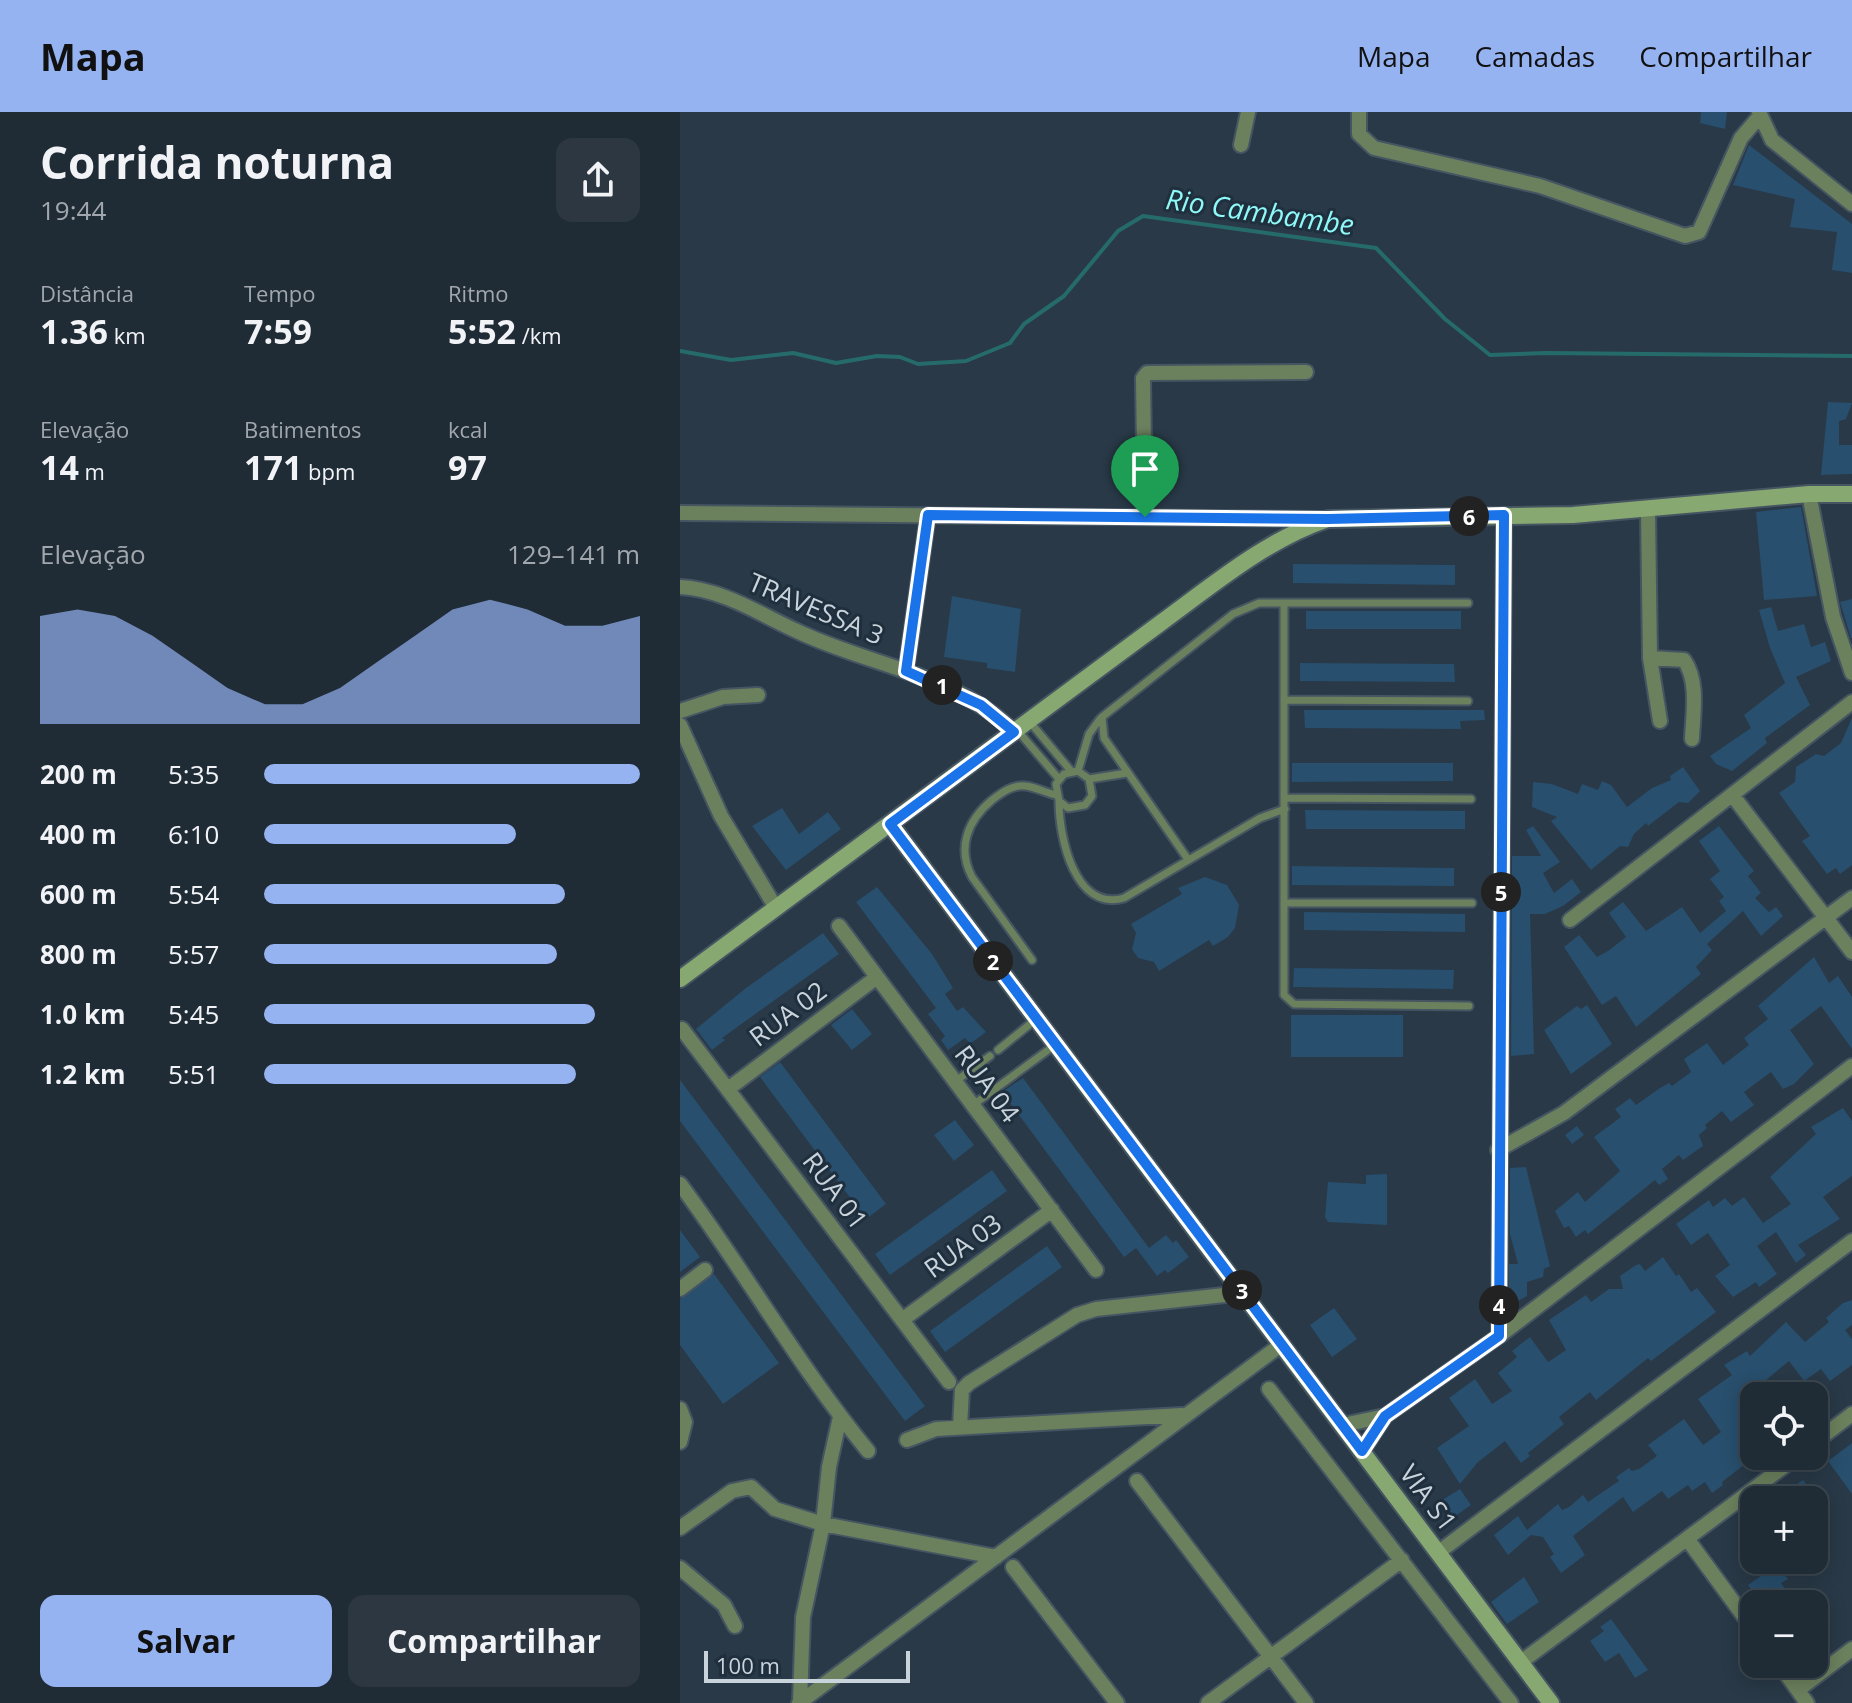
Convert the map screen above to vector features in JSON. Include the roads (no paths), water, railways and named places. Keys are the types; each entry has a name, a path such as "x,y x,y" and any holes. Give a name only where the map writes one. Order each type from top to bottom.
{"street":[{"path":"1241,145 1248,112"},
{"path":"1359,112 1359,134 1374,148 1540,186 1685,236 1699,232 1741,138 1759,114 1772,140 1852,204"},
{"path":"1145,517 1143,378 1147,373 1306,372"},
{"path":"680,513 1328,519 1648,511 1809,494 1852,494"},
{"path":"1809,494 1833,617 1852,673"},
{"path":"1648,511 1650,658 1660,721"},
{"path":"906,671 928,515"},
{"path":"1499,1336 1504,515"},
{"path":"680,979 1237,568 1300,528 1328,519"},
{"name":"TRAVESSA 3","path":"680,587 724,596 800,633 906,671 981,705 1020,727"},
{"path":"1650,658 1684,660 1688,664 1693,681 1692,739"},
{"path":"680,711 723,697 758,695"},
{"path":"1570,920 1852,702"},
{"path":"680,725 721,816 776,908"},
{"path":"1733,796 1852,952"},
{"name":"VIA S1","path":"890,824 1551,1703"},
{"path":"1498,1150 1564,1113 1852,898"},
{"name":"RUA 04","path":"839,926 1096,1270"},
{"name":"RUA 02","path":"728,1089 877,977"},
{"name":"RUA 01","path":"682,1029 949,1382"},
{"path":"1362,1451 1385,1416 1499,1336 1852,1066"},
{"path":"680,1184 731,1251 840,1417 868,1451"},
{"name":"RUA 03","path":"902,1320 1052,1210"},
{"path":"1439,1552 1852,1241"},
{"path":"680,1289 705,1270"},
{"path":"960,1427 962,1390 969,1383 1077,1315 1127,1305 1243,1293"},
{"path":"799,1703 1282,1344"},
{"path":"1269,1389 1511,1703"},
{"path":"680,1409 685,1422 680,1442"},
{"path":"1828,1432 1852,1414"},
{"path":"907,1440 936,1429 1183,1415"},
{"path":"1343,1425 1385,1416"},
{"path":"799,1703 803,1617 823,1524 829,1467 840,1417"},
{"path":"1521,1662 1780,1470"},
{"path":"1137,1481 1306,1703"},
{"path":"680,1528 741,1487 751,1487 775,1509 823,1524 996,1557"},
{"path":"1688,1540 1740,1611"},
{"path":"1208,1703 1402,1560"},
{"path":"1013,1567 1117,1703"},
{"path":"680,1568 724,1605 735,1626"},
{"path":"1798,1690 1852,1649"},
{"path":"1789,1678 1807,1703"}],"lane":[{"path":"1059,779 1075,771 1089,734 1102,717 1233,614 1259,603 1468,603"},
{"path":"1284,603 1284,995 1287,1001 1294,1004 1469,1006"},
{"path":"1285,700 1468,701"},
{"path":"1102,717 1101,731 1187,858"},
{"path":"1020,727 1089,779 1127,773"},
{"path":"1020,727 1059,779 1057,798 1062,842 1087,890 1096,899 1110,902 1124,898 1187,858 1260,818 1285,809"},
{"path":"1032,960 972,877 965,863 967,832 979,811 1001,792 1026,786 1057,798 1068,808 1085,805 1092,796 1089,779"},
{"path":"1285,798 1471,799"},
{"path":"1285,903 1472,903"},
{"path":"998,1050 1037,1019"},
{"path":"973,1105 1056,1044"},
{"path":"955,1082 990,1056"}],"waterway":[{"name":"Rio Cambambe","path":"680,351 731,360 793,353 836,363 877,356 900,357 918,364 966,361 1010,343 1024,324 1064,296 1118,231 1143,216 1376,248 1445,319 1490,355 1852,356"}]}
